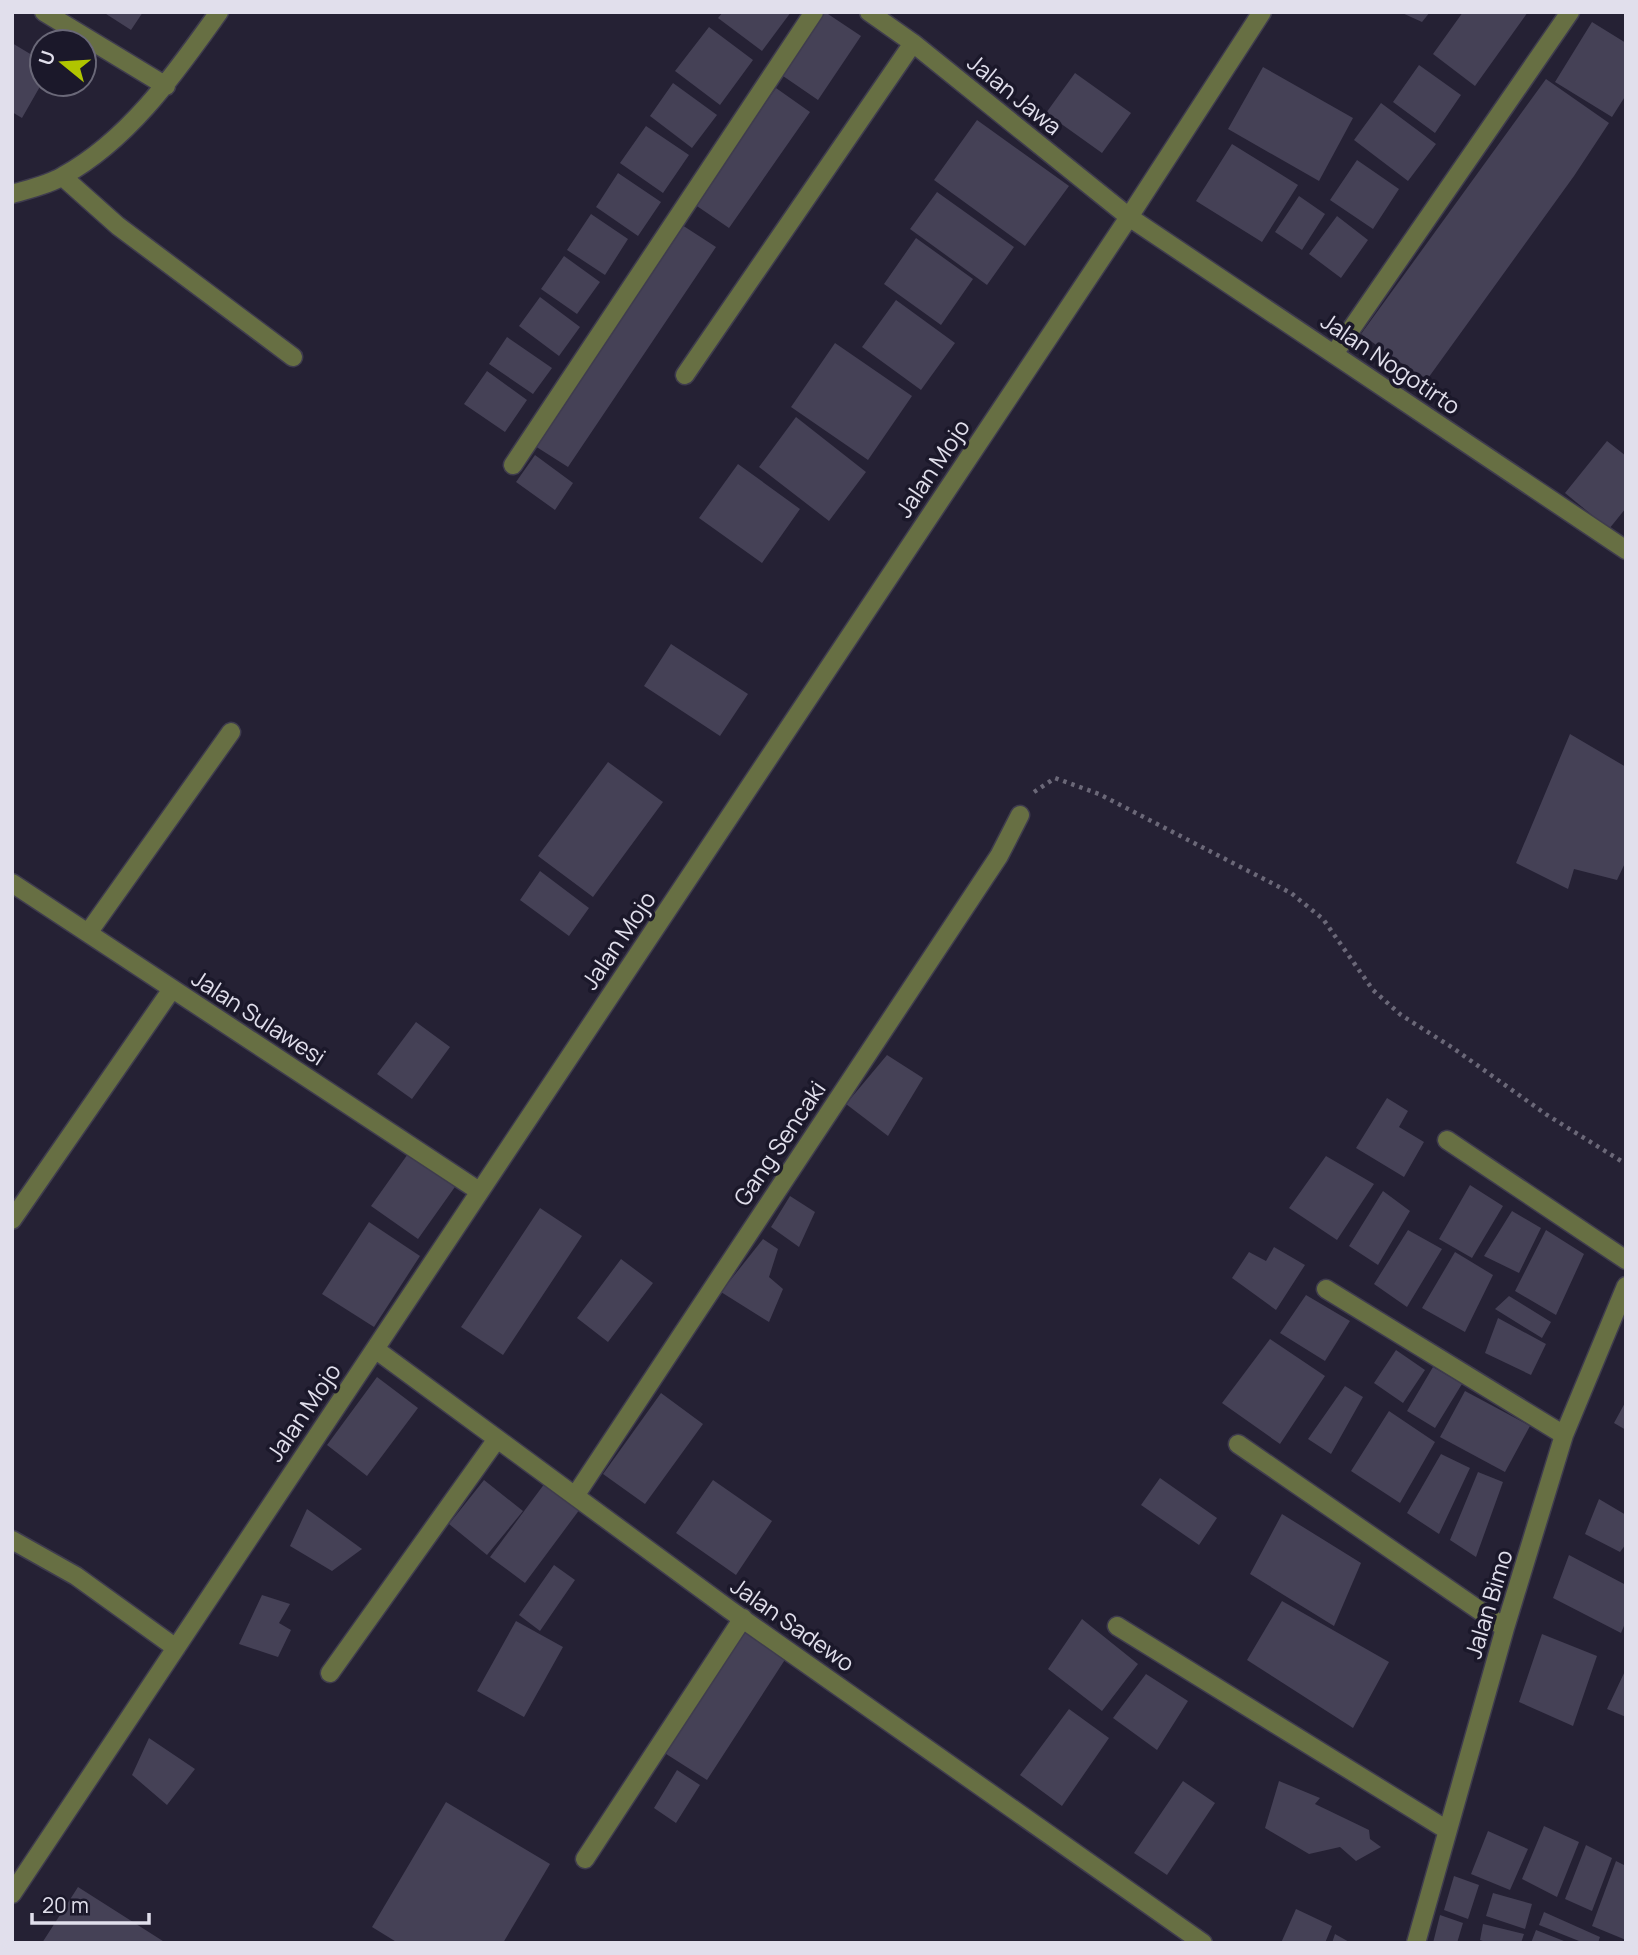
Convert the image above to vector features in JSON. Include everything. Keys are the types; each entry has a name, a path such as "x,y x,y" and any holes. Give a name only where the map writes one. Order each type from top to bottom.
{"street":[{"path":"44,12 166,86"},
{"path":"12,194 62,177 110,144 166,86 219,12"},
{"path":"513,465 814,12"},
{"name":"Jalan Jawa","path":"869,12 913,43 1129,217"},
{"name":"Jalan Mojo","path":"12,1894 1129,217 1262,12"},
{"path":"1334,354 1570,12"},
{"path":"685,374 913,43"},
{"path":"62,177 118,226 293,357"},
{"name":"Jalan Nogotirto","path":"1129,217 1626,550"},
{"path":"88,933 231,732"},
{"name":"Gang Sencaki","path":"575,1496 999,856 1020,815"},
{"name":"Jalan Sulawesi","path":"12,883 480,1191"},
{"path":"12,1220 172,989"},
{"path":"1447,1140 1626,1259"},
{"name":"Jalan Bimo","path":"1416,1943 1505,1628 1564,1436 1626,1286"},
{"path":"1326,1289 1564,1436"},
{"name":"Jalan Sadewo","path":"375,1349 743,1619 1190,1939"},
{"path":"330,1673 497,1439"},
{"path":"1238,1444 1505,1628"},
{"path":"12,1540 76,1576 176,1648"},
{"path":"585,1858 743,1619"},
{"path":"1118,1626 1447,1830"}],"path":[{"path":"1020,815 1032,795 1044,784 1055,778 1074,783 1164,826 1291,893 1323,919 1373,990 1401,1015 1453,1048 1547,1115 1626,1164"}],"building":[{"path":"103,12 143,12 131,30"},
{"path":"723,12 791,12 762,51 718,18"},
{"path":"825,12 861,36 818,100 783,76"},
{"path":"1400,12 1430,12 1422,22"},
{"path":"1463,12 1528,12 1475,86 1433,54"},
{"path":"1592,22 1626,43 1626,95 1612,117 1555,82"},
{"path":"709,27 753,60 720,105 675,71"},
{"path":"12,43 28,53 28,98 33,98 22,118 12,112"},
{"path":"1419,65 1461,95 1435,133 1393,102"},
{"path":"1263,67 1353,118 1319,181 1228,129"},
{"path":"1075,73 1131,113 1102,153 1046,113"},
{"path":"1546,79 1609,123 1574,176 1426,381 1361,334"},
{"path":"673,83 717,115 692,148 650,116"},
{"path":"776,88 810,112 729,228 694,204"},
{"path":"1381,103 1436,144 1408,181 1354,140"},
{"path":"977,120 1069,186 1025,246 934,180"},
{"path":"646,126 689,155 663,193 620,163"},
{"path":"1232,144 1298,185 1262,242 1196,201"},
{"path":"1357,160 1399,189 1373,229 1330,200"},
{"path":"618,173 661,202 638,236 596,207"},
{"path":"937,192 1014,247 987,285 910,229"},
{"path":"1299,196 1325,214 1302,250 1275,232"},
{"path":"591,214 628,239 605,275 567,250"},
{"path":"1337,216 1368,240 1341,278 1309,254"},
{"path":"682,225 716,247 568,467 535,446"},
{"path":"916,238 973,279 941,325 884,284"},
{"path":"564,256 600,282 577,314 541,289"},
{"path":"540,297 580,327 559,356 519,326"},
{"path":"896,300 955,343 921,390 862,347"},
{"path":"507,337 552,368 533,394 489,364"},
{"path":"835,343 912,396 868,460 791,407"},
{"path":"487,371 527,400 505,432 464,404"},
{"path":"796,417 866,472 829,521 759,467"},
{"path":"1607,441 1626,456 1626,508 1609,529 1565,493"},
{"path":"535,455 573,483 555,510 516,482"},
{"path":"738,464 800,509 762,563 699,518"},
{"path":"671,644 748,694 720,736 644,686"},
{"path":"1570,734 1626,767 1626,861 1617,880 1574,869 1568,889 1516,863"},
{"path":"608,762 663,802 593,897 538,856"},
{"path":"540,871 589,908 569,936 520,900"},
{"path":"416,1022 450,1047 412,1099 377,1074"},
{"path":"887,1055 923,1078 888,1136 846,1104"},
{"path":"1387,1098 1408,1111 1399,1127 1424,1142 1404,1177 1356,1148"},
{"path":"410,1151 457,1184 418,1239 371,1206"},
{"path":"1326,1156 1374,1184 1337,1240 1289,1208"},
{"path":"1470,1185 1503,1206 1472,1258 1439,1239"},
{"path":"1383,1191 1410,1211 1378,1265 1349,1246"},
{"path":"790,1196 815,1212 799,1247 771,1227"},
{"path":"540,1208 582,1236 503,1355 461,1327"},
{"path":"1512,1211 1541,1228 1519,1273 1484,1256"},
{"path":"369,1222 420,1256 374,1327 322,1294"},
{"path":"1408,1230 1442,1249 1407,1307 1374,1284"},
{"path":"1546,1230 1584,1254 1556,1315 1515,1291"},
{"path":"763,1239 778,1249 769,1277 783,1289 769,1322 721,1292"},
{"path":"1274,1247 1305,1265 1276,1310 1232,1278 1249,1252 1266,1261"},
{"path":"1455,1252 1493,1275 1465,1332 1422,1308"},
{"path":"621,1259 653,1283 608,1342 577,1318"},
{"path":"1306,1295 1350,1321 1325,1361 1280,1333"},
{"path":"1509,1296 1551,1322 1542,1338 1495,1309"},
{"path":"1498,1318 1546,1344 1531,1375 1485,1353"},
{"path":"1270,1339 1325,1376 1280,1444 1222,1403"},
{"path":"1396,1350 1425,1370 1403,1403 1374,1383"},
{"path":"1433,1367 1462,1384 1435,1428 1407,1411"},
{"path":"377,1377 418,1408 367,1476 327,1445"},
{"path":"1345,1386 1363,1397 1331,1454 1308,1439"},
{"path":"1465,1391 1530,1426 1505,1472 1440,1437"},
{"path":"661,1393 703,1424 645,1504 603,1474"},
{"path":"1626,1401 1626,1430 1614,1423"},
{"path":"1389,1411 1435,1442 1400,1503 1351,1471"},
{"path":"1441,1454 1470,1468 1439,1534 1407,1513"},
{"path":"1478,1472 1503,1482 1476,1557 1450,1540"},
{"path":"1160,1478 1217,1518 1199,1545 1141,1505"},
{"path":"484,1480 523,1511 487,1555 449,1524"},
{"path":"713,1480 772,1521 736,1575 676,1533"},
{"path":"545,1483 580,1509 525,1583 490,1557"},
{"path":"1599,1499 1626,1515 1626,1544 1620,1552 1585,1534"},
{"path":"307,1509 362,1549 332,1571 290,1546"},
{"path":"1282,1514 1361,1563 1334,1626 1250,1574"},
{"path":"1569,1555 1626,1585 1626,1621 1621,1633 1553,1598"},
{"path":"554,1565 575,1580 540,1631 519,1615"},
{"path":"262,1595 290,1604 279,1623 291,1630 278,1657 239,1644"},
{"path":"1282,1601 1389,1662 1353,1728 1247,1660"},
{"path":"1082,1619 1138,1664 1102,1711 1048,1669"},
{"path":"516,1621 563,1647 524,1717 477,1691"},
{"path":"744,1626 788,1655 707,1780 663,1752"},
{"path":"1542,1634 1597,1656 1573,1726 1519,1702"},
{"path":"1626,1669 1626,1717 1607,1709"},
{"path":"1146,1674 1188,1701 1157,1750 1113,1718"},
{"path":"1069,1709 1109,1738 1062,1806 1020,1775"},
{"path":"149,1738 195,1769 167,1805 132,1775"},
{"path":"677,1770 700,1785 676,1823 654,1808"},
{"path":"1183,1781 1215,1803 1167,1875 1134,1853"},
{"path":"1279,1781 1320,1798 1315,1804 1369,1830 1370,1839 1381,1847 1356,1861 1340,1847 1309,1854 1265,1828"},
{"path":"446,1802 550,1864 503,1943 398,1943 372,1927"},
{"path":"1544,1826 1579,1842 1557,1897 1522,1879"},
{"path":"1488,1831 1528,1849 1510,1890 1471,1874"},
{"path":"1586,1845 1612,1858 1592,1911 1565,1899"},
{"path":"1616,1861 1626,1866 1626,1940 1592,1926"},
{"path":"1454,1876 1479,1885 1468,1919 1444,1910"},
{"path":"78,1887 166,1943 42,1943"},
{"path":"1493,1893 1532,1904 1525,1929 1486,1916"},
{"path":"1296,1909 1332,1926 1325,1943 1281,1943"},
{"path":"1544,1912 1600,1937 1598,1943 1584,1943 1539,1925"},
{"path":"1440,1915 1463,1923 1457,1943 1433,1943"},
{"path":"1483,1924 1524,1934 1521,1943 1488,1943 1480,1940"},
{"path":"1536,1930 1569,1943 1531,1943"},
{"path":"1335,1934 1351,1943 1332,1943"}]}
